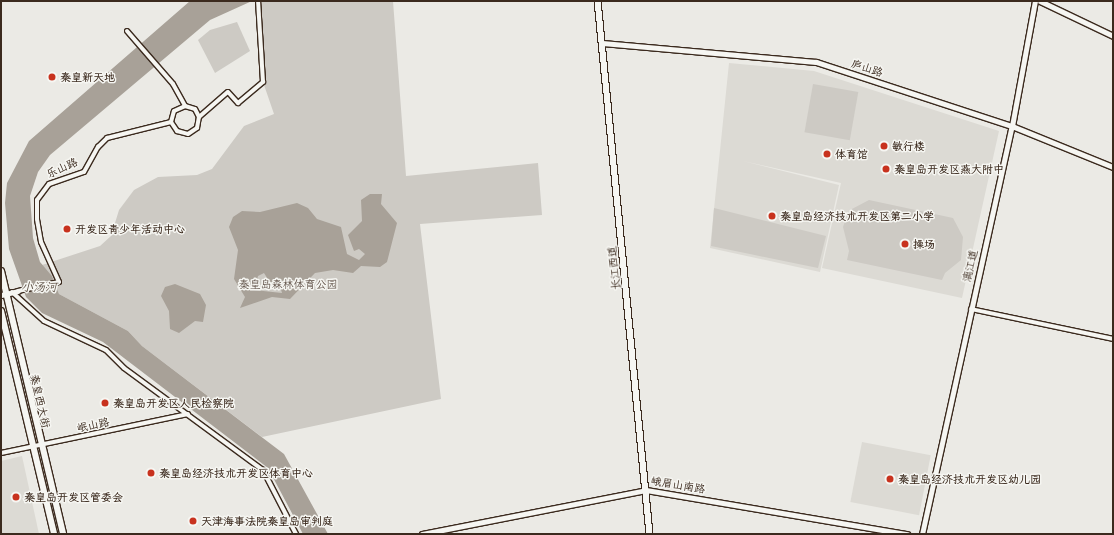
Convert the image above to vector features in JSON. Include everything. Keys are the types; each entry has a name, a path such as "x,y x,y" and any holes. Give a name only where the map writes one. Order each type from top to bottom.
{"main road":[{"name":"长江西道","path":"598,1 650,534"},
{"name":"秦皇西大街","path":"1,271 9,293 40,445 63,534"},
{"name":"秦皇西大街","path":"1,311 32,447 54,534"}],"street":[{"path":"199,117 228,92 238,103 262,82 258,1"},
{"name":"漓江道","path":"922,534 1012,126 1035,1"},
{"path":"1040,1 1113,36"},
{"path":"127,31 173,84 185,106"},
{"name":"庐山路","path":"602,43 816,62 1012,126 1113,167"},
{"path":"185,106 195,109 199,117 197,128 188,134 177,131 171,122 174,111 185,106"},
{"name":"乐山路","path":"9,293 59,282 41,242 37,200 49,184 84,172 98,147 107,138 171,122"},
{"path":"9,293 44,321 106,350 124,368 263,470 296,534"},
{"path":"971,309 1113,339"},
{"name":"岷山路","path":"1,453 188,414"},
{"name":"峨眉山南路","path":"422,534 646,490 908,534"}],"shaded area":[{"name":"秦皇岛开发区燕大附中","path":"729,63 814,71 999,131 962,298 822,268 841,183 743,161 839,185 820,272 710,248"},
{"name":"秦皇岛经济技术开发区幼儿园","path":"862,442 931,455 919,515 850,502"},
{"name":"秦皇岛开发区管委会","path":"22,456 39,534 1,534 1,461"}],"green space":[{"name":"秦皇岛森林体育公园","path":"258,1 393,1 406,176 538,163 542,215 420,224 441,399 262,437 142,346 128,331 59,294 52,276 42,265 100,246 111,236 119,210 134,190 158,177 197,175 212,169 244,126 274,114 263,82"},
{"path":"237,22 250,51 215,73 198,40 210,30"},
{"path":"813,84 858,92 850,140 804,132"},
{"name":"操场","path":"869,200 953,218 963,237 961,260 945,273 942,280 847,260 849,251 843,227 846,218 850,210"},
{"path":"714,208 826,236 818,268 711,246"}],"water":[{"name":"小汤河","path":"190,1 252,1 210,20 50,155 38,172 30,196 33,238 40,262 52,276 59,294 128,331 142,346 284,454 328,534 303,534 268,468 103,342 42,313 26,297 9,249 5,203 7,183 29,141"},
{"path":"370,194 382,194 381,204 397,223 387,262 380,267 361,266 353,273 333,270 315,273 290,299 272,297 240,308 245,297 234,279 238,250 229,227 233,217 242,211 260,212 297,203 308,208 317,219 341,227 347,254 359,260 365,254 359,249 354,251 348,235 362,221 361,200","holes":["264,273 269,281 280,286 282,293 254,290 258,276"]},
{"path":"175,284 200,294 206,305 203,322 195,321 179,333 170,329 169,311 161,296 165,287"}],"place":[{"name":"秦皇新天地","path":"52,77"},
{"name":"敏行楼","path":"884,146"},
{"name":"体育馆","path":"827,154"},
{"name":"秦皇岛开发区燕大附中","path":"886,169"},
{"name":"秦皇岛经济技术开发区第二小学","path":"772,216"},
{"name":"开发区青少年活动中心","path":"67,229"},
{"name":"操场","path":"905,244"},
{"name":"秦皇岛开发区人民检察院","path":"105,403"},
{"name":"秦皇岛经济技术开发区体育中心","path":"151,473"},
{"name":"秦皇岛经济技术开发区幼儿园","path":"890,479"},
{"name":"秦皇岛开发区管委会","path":"16,497"},
{"name":"天津海事法院秦皇岛审判庭","path":"193,521"}]}
